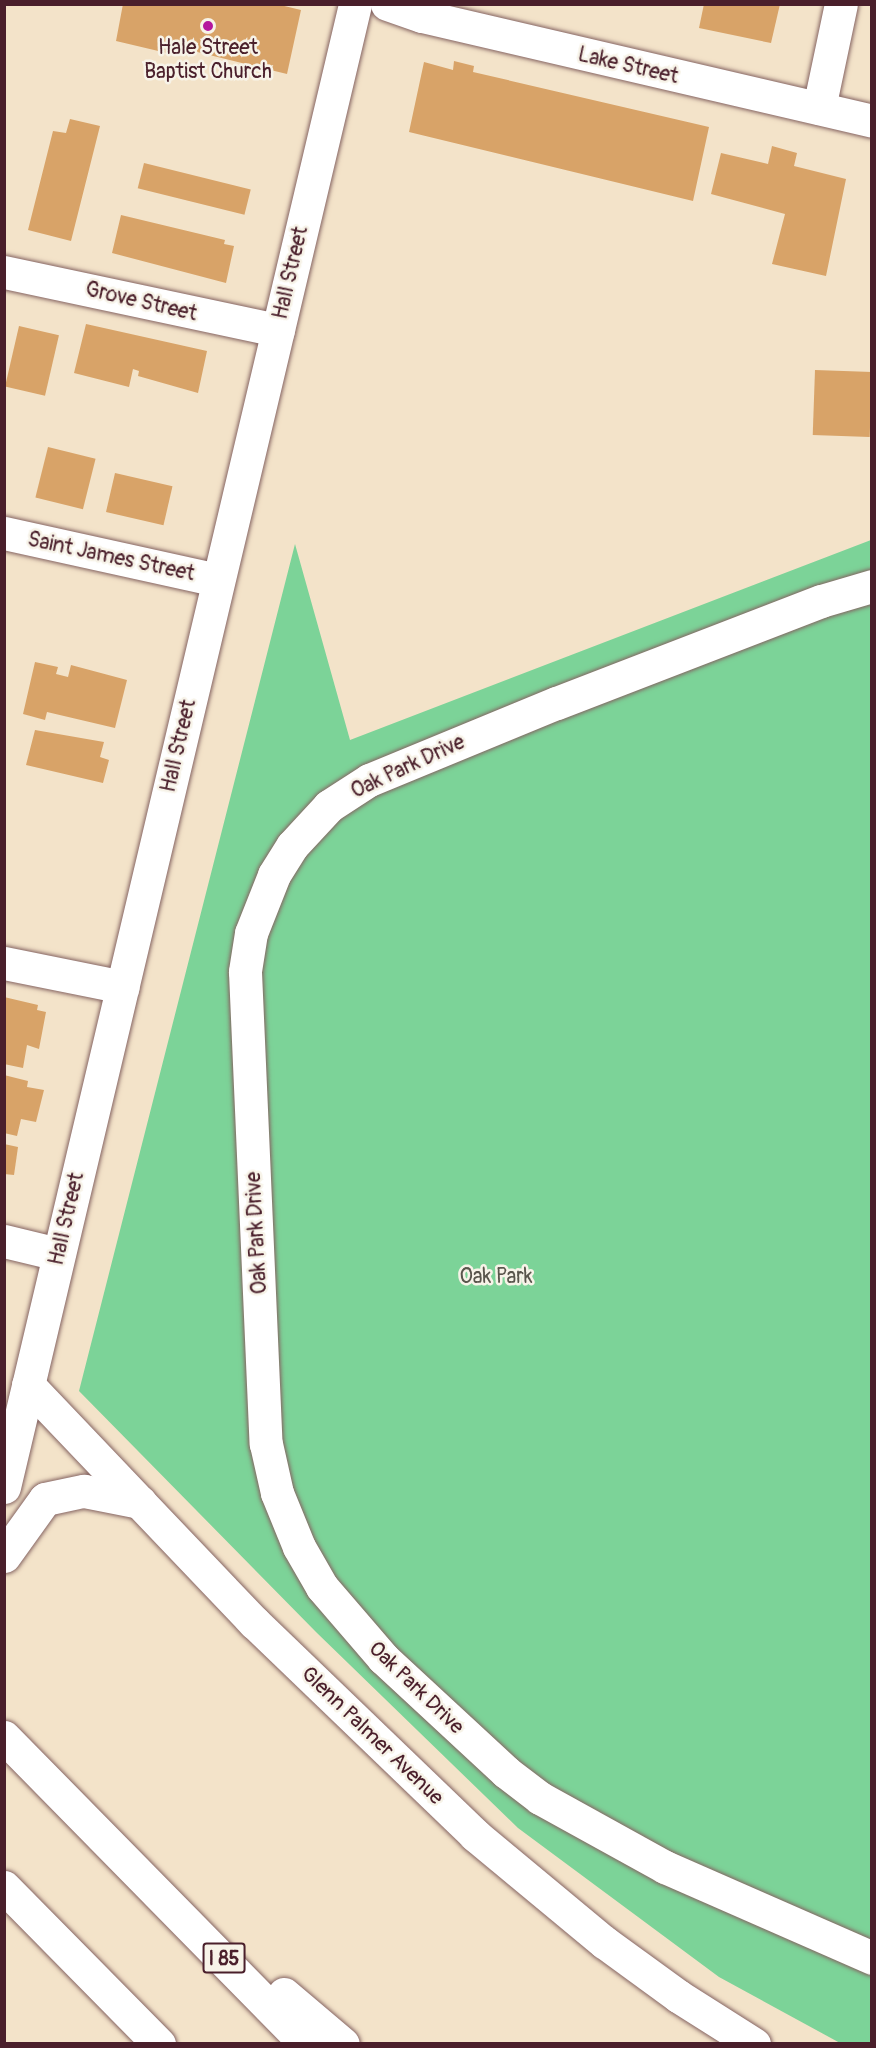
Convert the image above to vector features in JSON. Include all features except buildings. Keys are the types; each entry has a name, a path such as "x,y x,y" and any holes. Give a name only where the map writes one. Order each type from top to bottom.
{"main road":[{"name":"Hall Street","path":"4,1487 355,4"},
{"name":"Lake Street","path":"387,4 467,27 872,121"},
{"path":"819,108 841,4"},
{"name":"Grove Street","path":"4,272 278,330"},
{"name":"Saint James Street","path":"4,533 219,580"},
{"name":"Oak Park Drive","path":"872,586 821,601 567,698 369,780 329,806 292,846 274,875 251,933 245,972 266,1444 277,1493 299,1547 322,1587 383,1658 506,1772 540,1798 665,1867 872,1958"},
{"path":"4,963 123,987"},
{"path":"4,1241 58,1254"},
{"name":"Glenn Palmer Avenue","path":"28,1385 255,1623 475,1835 604,1942 678,1996 754,2043"},
{"path":"4,1556 45,1499 84,1491 140,1502"},
{"name":"I 85","path":"4,1737 141,1873 306,2043"},
{"path":"141,1873 343,2043"},
{"path":"4,1887 159,2043"}],"green space":[{"name":"Oak Park","path":"871,540 871,2043 840,2043 719,1977 518,1828 316,1632 79,1391 295,544 350,740"}],"place":[{"name":"Hale Street Baptist Church","path":"208,26"}]}
